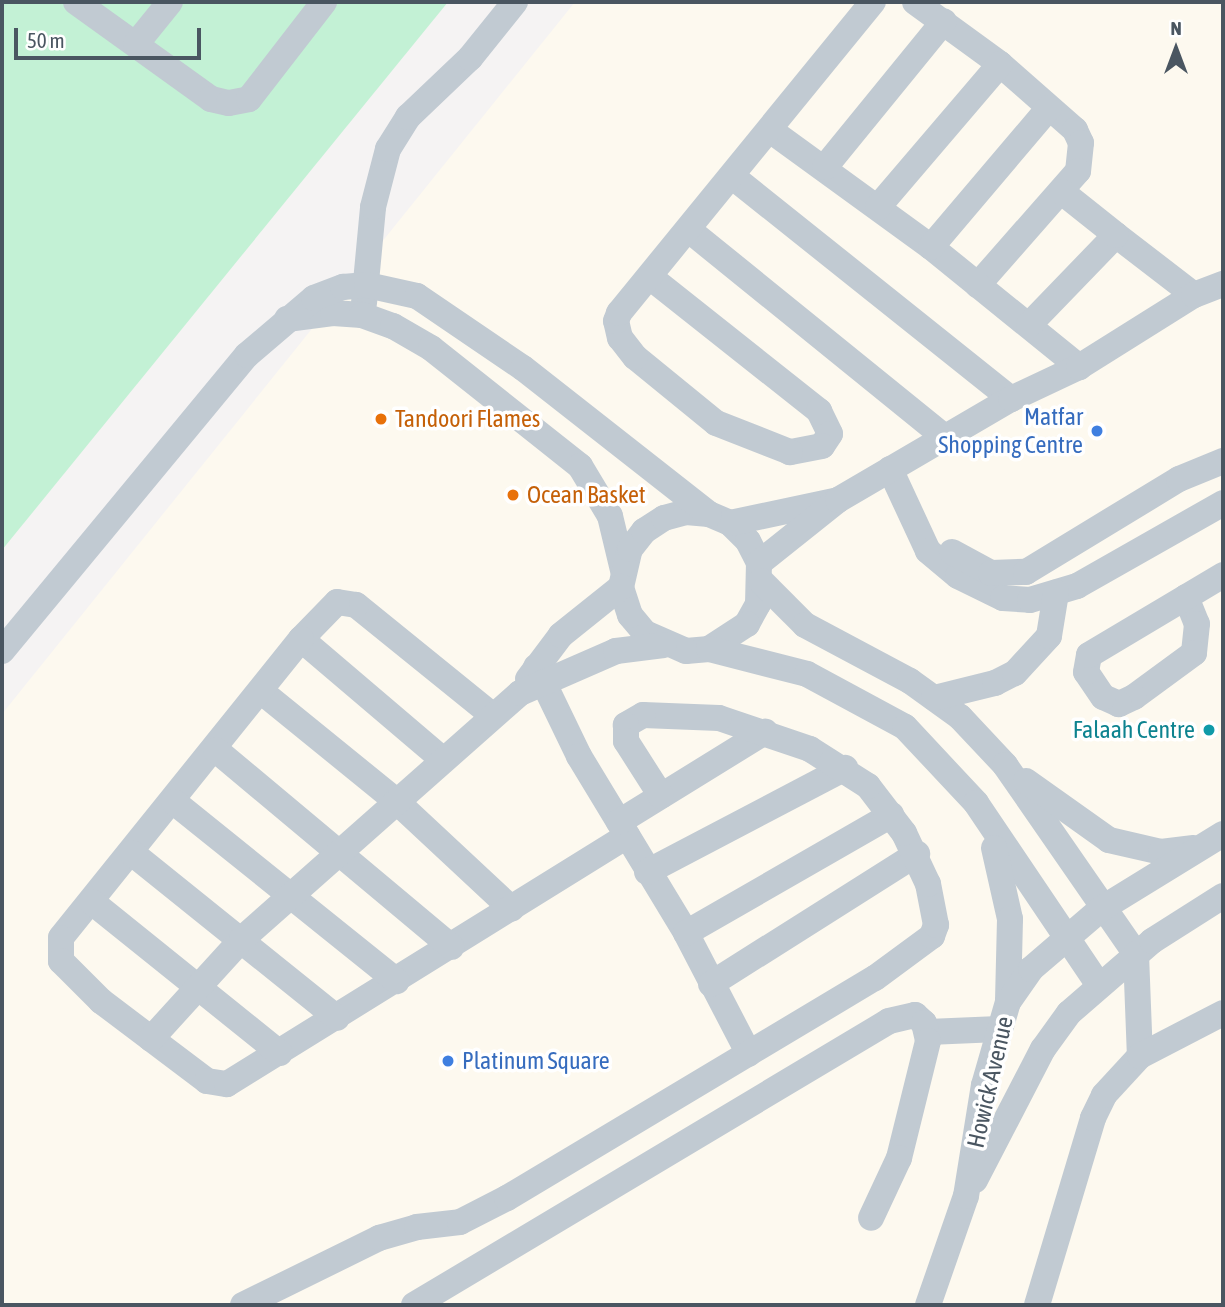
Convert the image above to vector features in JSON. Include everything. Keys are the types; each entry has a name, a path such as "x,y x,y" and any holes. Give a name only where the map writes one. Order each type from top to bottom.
{"street":[{"path":"76,2 211,99 229,103 249,99 324,2"},
{"path":"136,44 170,2"},
{"path":"362,315 373,208 388,149 408,117 470,58 515,2"},
{"path":"650,277 819,411 830,433 822,446 790,452 746,437 693,407 635,356 620,338 616,321 650,277 873,2"},
{"path":"915,2 1000,64 1075,130 1081,143 1078,171 978,285"},
{"path":"825,167 944,21"},
{"path":"878,207 1000,64"},
{"path":"931,247 1049,108"},
{"path":"770,130 825,167 931,247 1079,367"},
{"path":"733,177 1012,399"},
{"path":"1062,192 1194,295"},
{"path":"689,230 945,437"},
{"path":"1029,325 1116,235"},
{"path":"709,649 747,624 758,604 760,572 838,500 1012,399 1079,367 1194,295 1223,284"},
{"path":"7,636 206,401 268,333 314,298 343,287 367,285 417,296 523,368 748,541 760,572 806,625 934,698 960,717 1005,765 1101,909 1136,954 1140,1056"},
{"path":"287,319 333,313 362,315 393,326 431,348 580,466 610,516 631,615 645,633 664,645 686,651 709,649 807,674 876,708 932,751 976,803 1098,984"},
{"path":"915,518 967,563 991,573 1026,572 1179,479 1223,461"},
{"path":"890,469 928,551 957,576 1003,598 1030,600 1077,586 1223,503"},
{"path":"151,1039 196,984 242,939 291,897 338,849 534,681 578,618 622,578 644,531 664,518 685,512 719,519 838,500"},
{"path":"1026,572 1030,600"},
{"path":"1186,597 1223,575"},
{"path":"934,698 995,683 1015,673 1049,636 1056,593"},
{"path":"492,715 348,601 327,609 174,802 61,938 61,961 82,984 207,1081 221,1084 239,1079 512,909 623,829 661,796 765,732"},
{"path":"301,639 442,759"},
{"path":"534,681 617,651 664,645"},
{"path":"534,681 686,933 748,1054"},
{"path":"262,692 396,801 512,909"},
{"path":"243,1305 379,1238 417,1227 460,1222 483,1211 924,946 936,925 917,854 868,786 845,768 765,732 719,718 677,713 632,720 624,731 628,749 661,796"},
{"path":"216,750 338,849 452,947"},
{"path":"1005,765 1109,839 1161,852 1213,840"},
{"path":"648,872 845,768"},
{"path":"174,802 397,982"},
{"path":"976,803 1008,895 1008,1002"},
{"path":"686,933 891,815"},
{"name":"Howick Avenue","path":"928,1305 966,1196 984,1085 1008,1002 1031,970 1065,937 1101,909 1213,840"},
{"path":"132,853 337,1018"},
{"path":"711,984 917,854"},
{"path":"966,1196 1043,1049 1098,984 1136,954 1223,896"},
{"path":"92,902 280,1053"},
{"path":"1037,1305 1093,1118 1117,1076 1140,1056 1223,1013"},
{"path":"414,1305 889,1021 915,1015 928,1032"},
{"path":"928,1032 999,1028"},
{"path":"871,1218 899,1158 928,1032"}],"shaded area":[{"path":"575,2 1223,2 1223,1305 2,1305 2,714"}],"green space":[{"path":"2,2 448,2 2,550"}],"place":[{"name":"Tandoori Flames","path":"381,419"},
{"name":"Matfar Shopping Centre","path":"1097,431"},
{"name":"Ocean Basket","path":"513,495"},
{"name":"Falaah Centre","path":"1209,730"},
{"name":"Platinum Square","path":"448,1061"}]}
